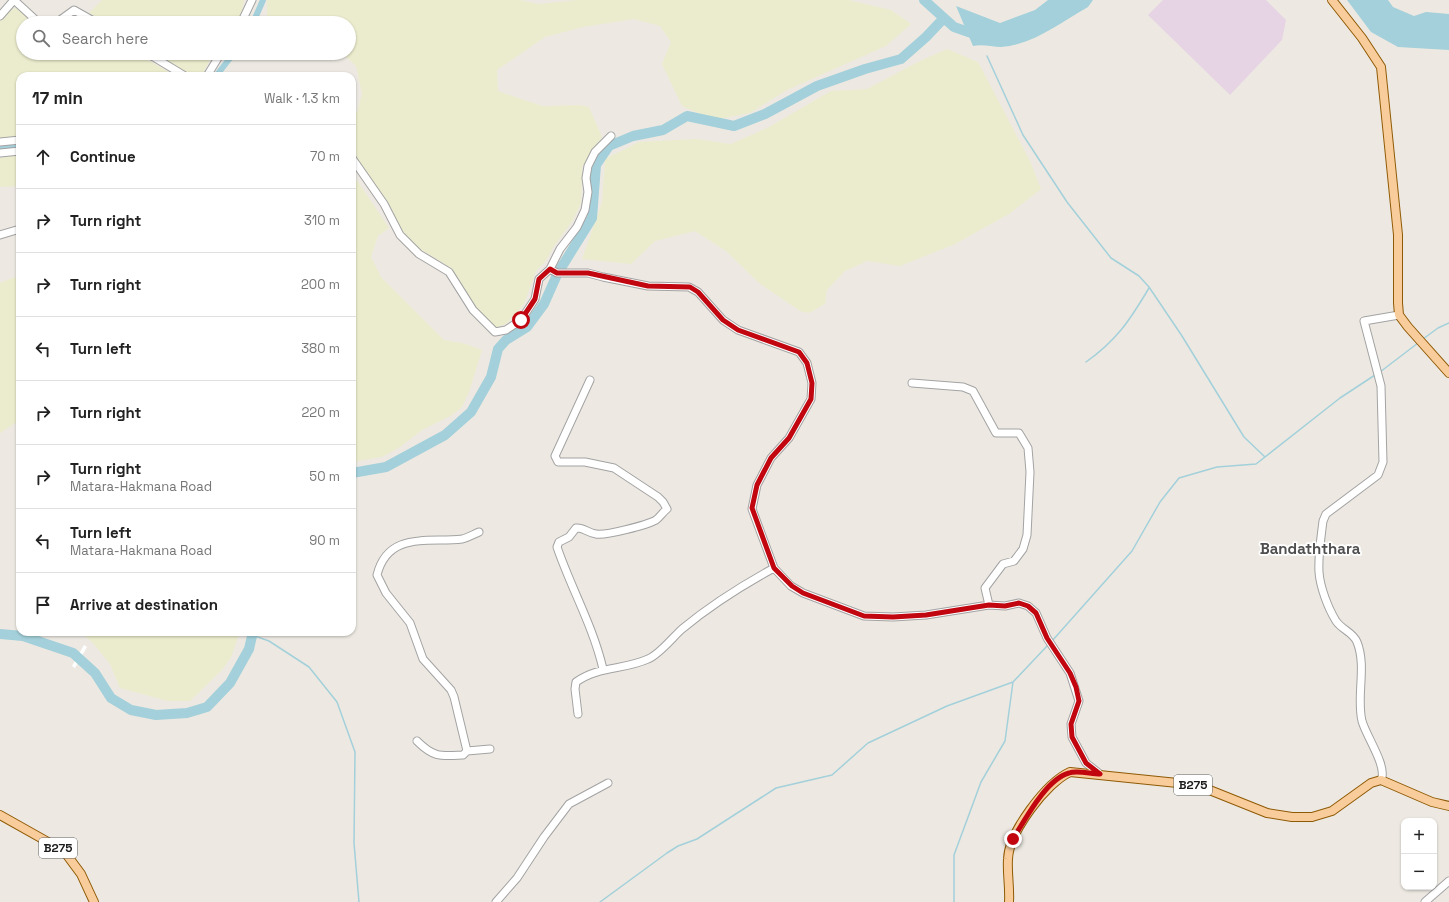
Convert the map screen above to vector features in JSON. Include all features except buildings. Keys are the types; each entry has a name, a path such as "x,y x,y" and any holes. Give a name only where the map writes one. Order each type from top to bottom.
{"main road":[{"path":"1332,0 1362,38 1381,67 1398,235 1399,315 1408,328 1449,374"},
{"name":"B275","path":"1009,902 1008,858 1013,839 1047,789 1060,777 1070,772 1197,785 1267,813 1292,817 1312,817 1332,811 1371,783 1380,780"},
{"path":"1380,780 1432,802 1449,806"},
{"name":"B275","path":"0,815 64,851 81,874 94,902"}],"street":[{"path":"0,16 14,0 31,16"},
{"path":"244,16 252,0"},
{"path":"66,16 74,10 84,16"},
{"path":"159,60 179,72"},
{"path":"209,72 217,60"},
{"path":"356,164 384,204 400,235 419,254 449,272 473,310 495,332 506,330 521,320 535,299 539,279 550,269 560,249 577,227 585,210 588,192 586,178 588,166 595,152 610,136"},
{"path":"0,142 16,140"},
{"path":"0,153 16,151"},
{"path":"0,235 16,230"},
{"path":"550,269 557,273 588,273 648,286 690,287 698,292 723,320 738,330 799,352 807,363 812,383 811,399 789,438 771,458 757,485 752,508 774,568 792,586 803,593 864,616 893,617 926,615 989,605 1005,606 1019,603 1028,606 1036,613 1050,643 1070,673 1076,687 1079,701 1071,724 1072,737 1086,763 1100,774"},
{"path":"1380,780 1383,776 1382,767 1365,731 1361,715 1360,654 1357,641 1350,632 1342,628 1336,621 1324,592 1319,573 1323,520 1326,514 1378,475 1383,462 1382,386 1364,322 1399,315"},
{"path":"590,380 555,456 556,459 558,462 585,462 614,468 658,496 667,509 656,520 639,526 607,533 596,534 580,527 576,528 569,537 559,542 557,547 570,585 591,630 603,669"},
{"path":"912,383 963,387 973,392 996,433 1019,433 1028,448 1030,472 1027,535 1023,549 1014,561 1003,564 984,588 989,605"},
{"path":"467,751 454,697 424,659 410,623 386,593 377,575 380,562 388,553 408,542 421,539 464,539 479,532"},
{"path":"578,714 575,689 576,682 584,676 603,669 616,668 649,659 682,629 730,592 774,568"},
{"path":"417,741 428,752 439,756 463,755 467,751 490,749"},
{"path":"496,902 517,878 569,804 608,783"},
{"path":"1425,902 1449,881"}],"shaded area":[{"path":"1163,0 1266,0 1286,20 1282,40 1230,95 1148,15"}],"green space":[{"path":"102,0 244,0 241,16 94,16 89,13"},
{"path":"267,0 520,0 539,4 579,0 849,0 891,10 911,24 886,46 787,90 750,113 714,120 682,106 662,64 671,42 660,26 634,19 583,27 545,37 497,70 498,91 542,106 579,105 589,107 602,137 582,167 581,203 573,220 554,246 545,262 536,271 524,304 507,323 495,329 474,305 459,279 445,264 418,248 402,232 356,158 356,113 362,94 356,66 350,60 356,60 356,16 267,16"},
{"path":"18,8 26,16 16,16 16,60 149,60 168,72 16,72 16,137 0,139 0,20 11,9"},
{"path":"947,49 978,62 1030,161 1041,189 1009,214 955,244 900,266 867,261 845,271 827,290 825,304 809,313 800,311 759,283 726,251 695,231 655,241 631,264 582,259 602,202 605,159 639,142 696,139 731,144 769,127 831,91 867,89 918,62"},
{"path":"165,60 210,60 204,72 185,72"},
{"path":"16,156 16,186 0,187 0,158"},
{"path":"356,179 389,228 378,236 371,257 381,277 444,340 466,344 482,350 469,392 462,407 452,415 422,430 400,447 382,457 356,461"},
{"path":"16,277 16,423 0,433 0,283"},
{"path":"85,636 239,636 231,657 222,670 190,701 168,701 120,688 110,664 93,643"}],"water":[{"path":"1048,0 1093,0 1088,7 1046,32 1024,42 1001,47 984,45 973,46 956,6 1000,23 1035,10"},
{"path":"1347,0 1388,0 1393,7 1414,16 1426,12 1449,14 1449,50 1398,47 1371,32"}],"pier":[{"path":"84,645 87,647 75,668 72,666"}],"waterway":[{"path":"256,16 263,0"},
{"path":"924,0 954,27 980,36"},
{"path":"561,268 592,218 596,165 609,146 633,136 663,130 687,116 734,126 765,114 817,86 865,69 901,59 926,37 944,18"},
{"path":"987,56 1023,135 1067,202 1111,258 1139,276 1149,287 1182,336 1244,437 1265,457"},
{"path":"219,72 229,60"},
{"path":"0,147 16,145"},
{"path":"356,472 386,467 445,435 471,412 491,377 498,349 506,340 527,327 544,304 556,277"},
{"path":"1086,362 1106,346 1122,329 1136,310 1149,288"},
{"path":"1423,339 1438,328 1449,323"},
{"path":"1380,372 1418,343"},
{"path":"1052,641 1132,551 1160,502 1179,478 1217,467 1256,464 1340,398 1375,375"},
{"path":"0,634 16,635"},
{"path":"23,636 73,653 95,673 111,698 131,710 156,715 187,713 207,707 230,683 249,649 252,636"},
{"path":"255,636 269,641 309,667 337,702 355,752 354,843 359,902"},
{"path":"600,902 667,853 678,846 697,839 776,788 832,775 868,743 947,706 1013,682 1048,645"},
{"path":"954,902 954,855 981,782 1005,741 1013,682"}],"district":[{"name":"Bandaththara","path":"1310,548"}],"route":[{"path":"521,320 535,299 539,279 550,269 557,273 588,273 648,286 690,287 698,292 705,302 723,320 738,330 799,352 807,363 812,383 811,399 789,438 771,458 757,485 752,508 774,568 780,576 803,593 864,616 893,617 926,615 989,605 1005,606 1019,603 1028,606 1036,613 1047,638 1070,673 1076,687 1079,701 1071,724 1072,737 1086,763 1100,774 1070,772 1060,777 1047,789 1013,839"}]}
